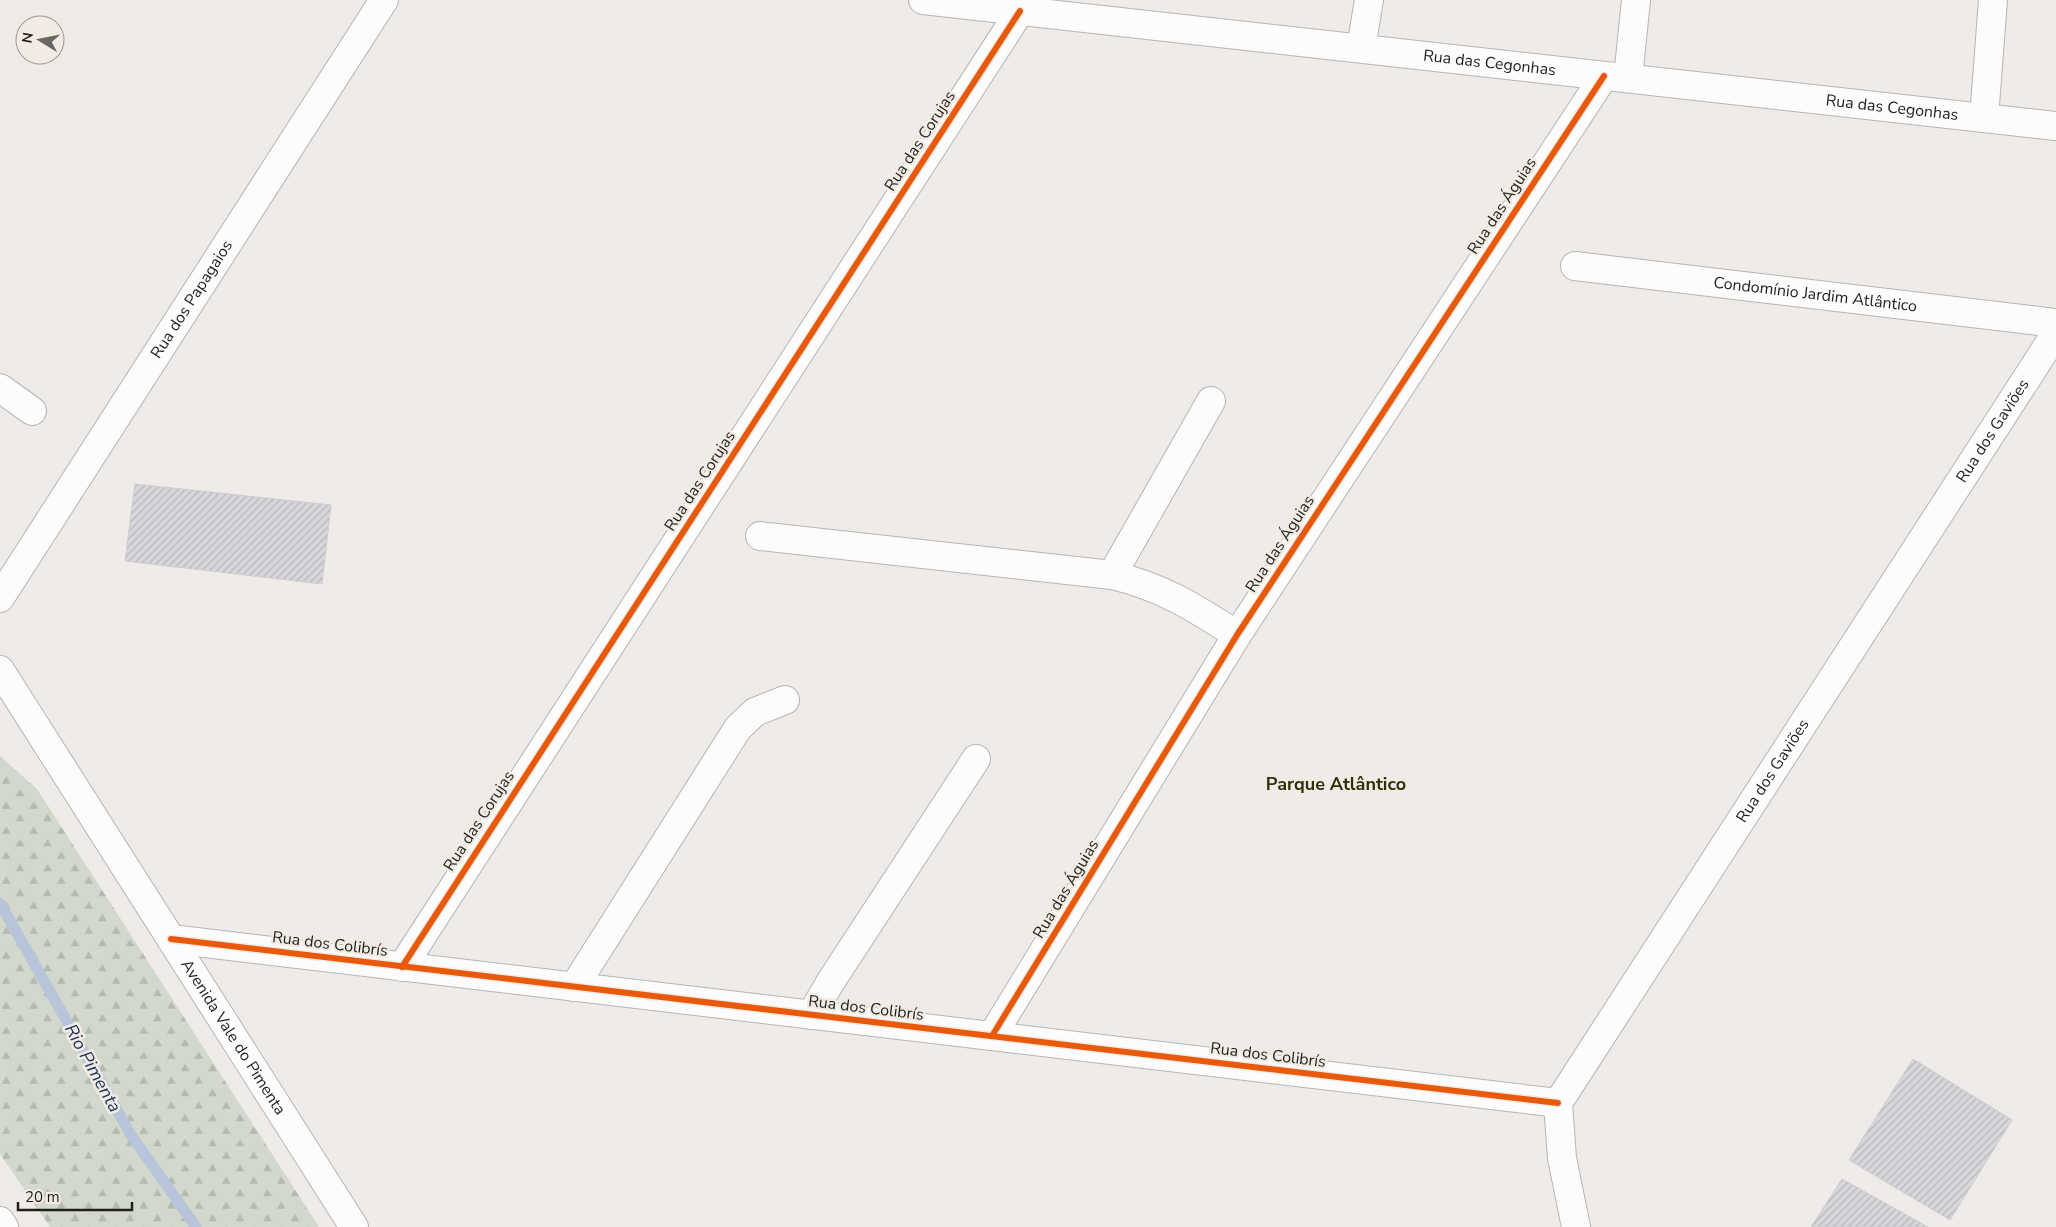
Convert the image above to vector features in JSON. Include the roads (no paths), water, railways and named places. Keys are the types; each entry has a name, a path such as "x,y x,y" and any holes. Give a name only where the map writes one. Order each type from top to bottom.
{"street":[{"name":"Rua dos Papagaios","path":"0,598 384,0"},
{"name":"Rua das Cegonhas","path":"923,0 2056,126"},
{"path":"1361,48 1369,0"},
{"path":"1616,77 1636,0"},
{"path":"1984,118 1993,0"},
{"name":"Rua das Corujas","path":"402,967 1020,11"},
{"name":"Rua das Águias","path":"992,1036 1237,635 1616,77"},
{"name":"Condomínio Jardim Atlântico","path":"1576,266 2056,322"},
{"name":"Rua dos Gaviões","path":"1558,1103 2056,333"},
{"path":"0,388 32,411"},
{"path":"1112,575 1211,401"},
{"path":"760,536 1112,575 1160,590 1196,609 1237,635"},
{"name":"Avenida Vale do Pimenta","path":"0,670 354,1227"},
{"path":"574,986 738,728 756,712 785,700"},
{"path":"811,1015 831,981 976,759"},
{"name":"Rua dos Colibrís","path":"171,939 1558,1103"},
{"path":"1558,1103 1562,1158 1576,1227"},
{"path":"0,1221 4,1227"}],"waterway":[{"name":"Rio Pimenta","path":"0,903 131,1135 196,1227"}],"district":[{"name":"Parque Atlântico","path":"1336,784"}]}
